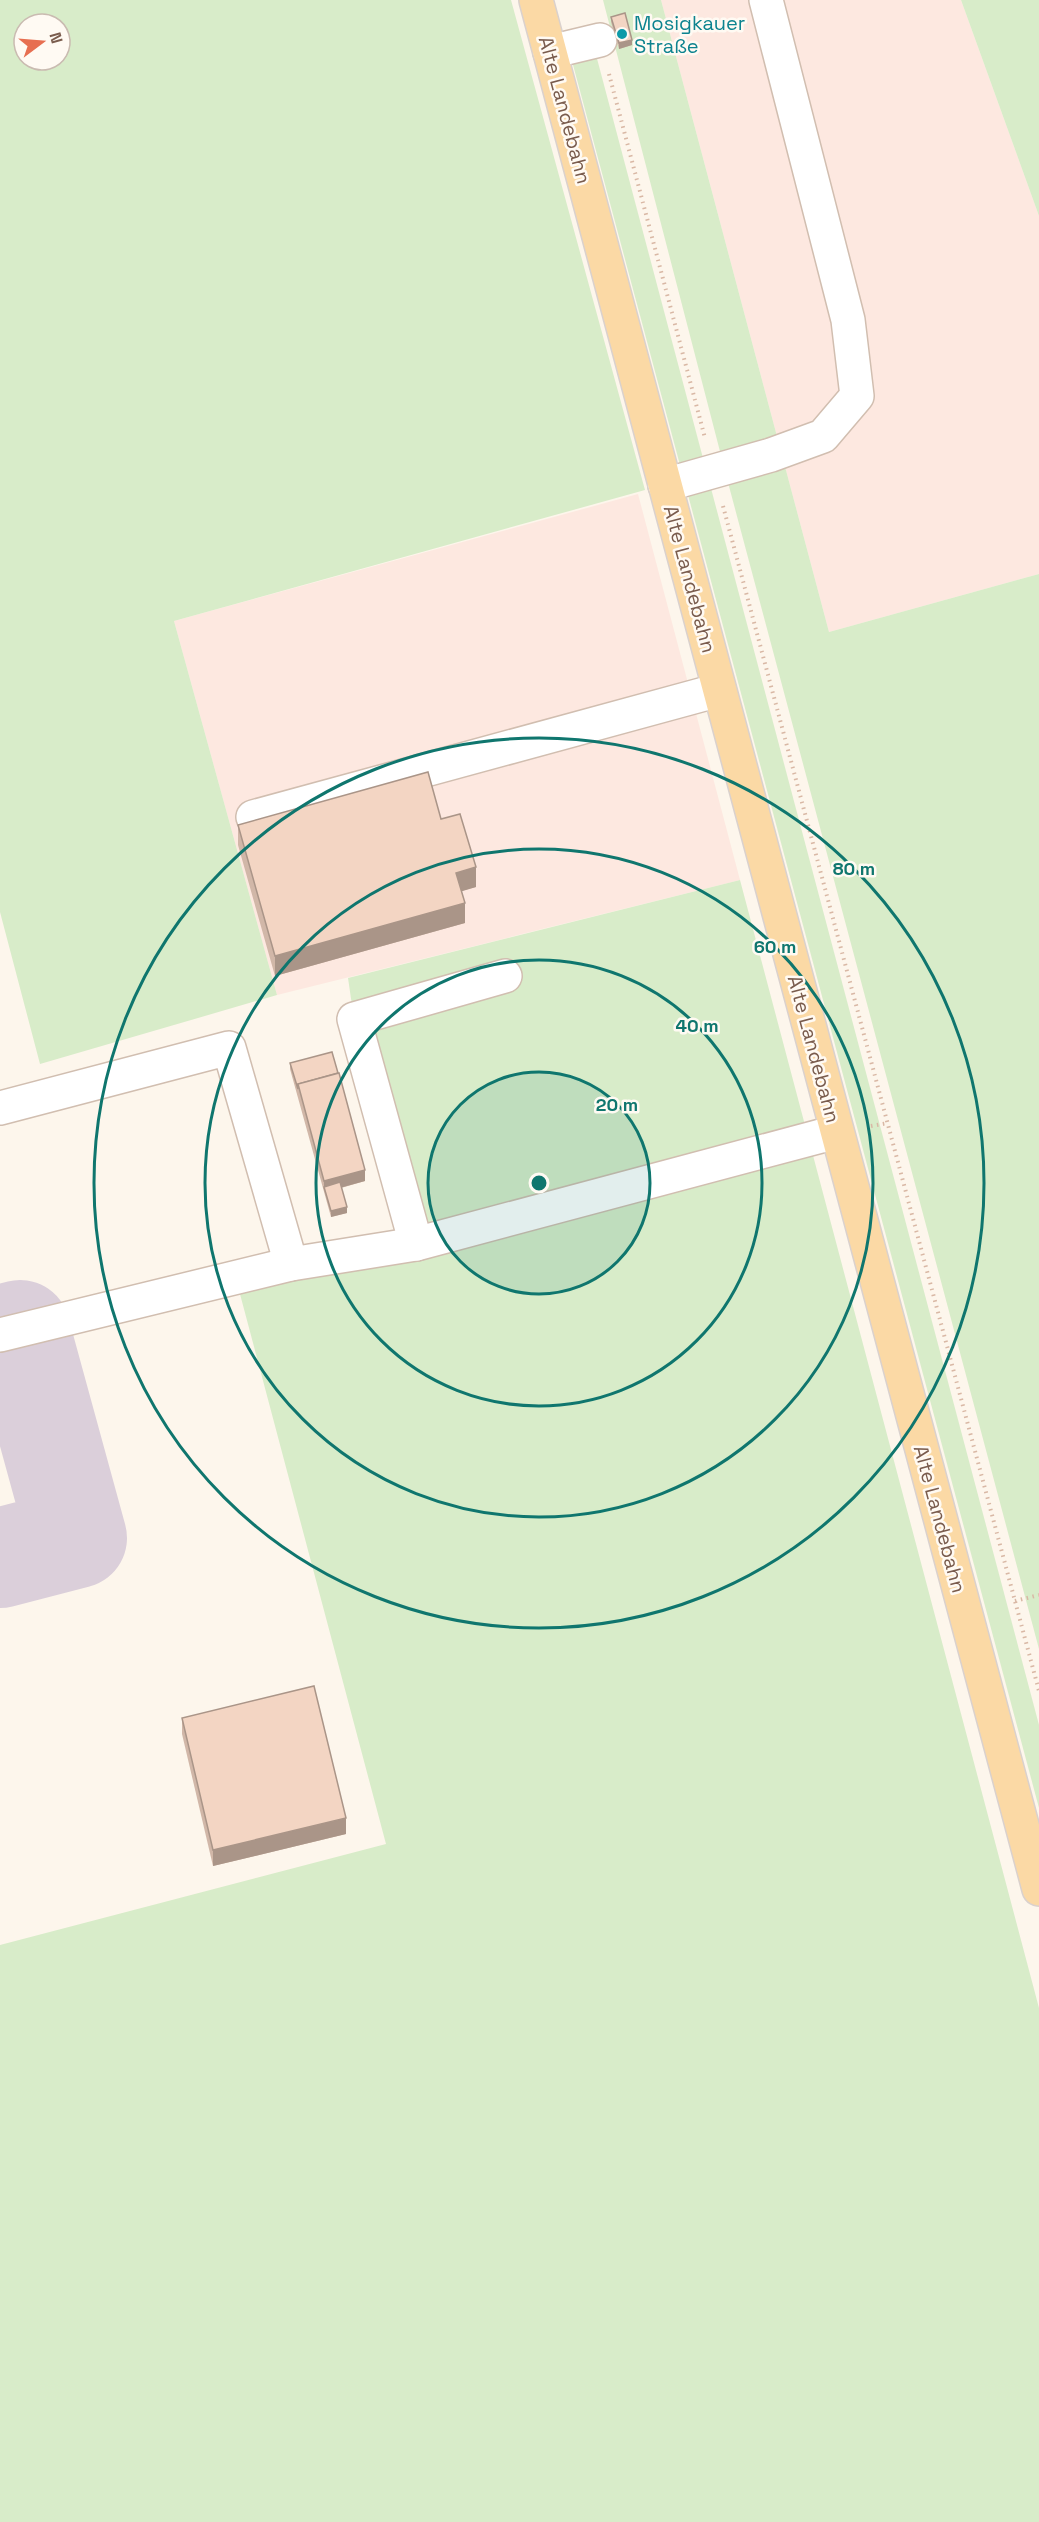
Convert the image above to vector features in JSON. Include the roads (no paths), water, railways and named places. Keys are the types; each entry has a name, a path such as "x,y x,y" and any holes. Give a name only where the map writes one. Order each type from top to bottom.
{"main road":[{"name":"Alte Landebahn","path":"536,0 1039,1889"}],"lane":[{"path":"665,485 714,472 823,436 857,396 848,320 766,0"},
{"path":"550,52 600,40"},
{"path":"253,818 719,690"},
{"path":"416,1244 354,1019 505,976"},
{"path":"0,1108 229,1048 291,1264"},
{"path":"0,1335 291,1264 416,1244 836,1132"}],"place":[{"name":"Mosigkauer Straße","path":"622,34"}]}
